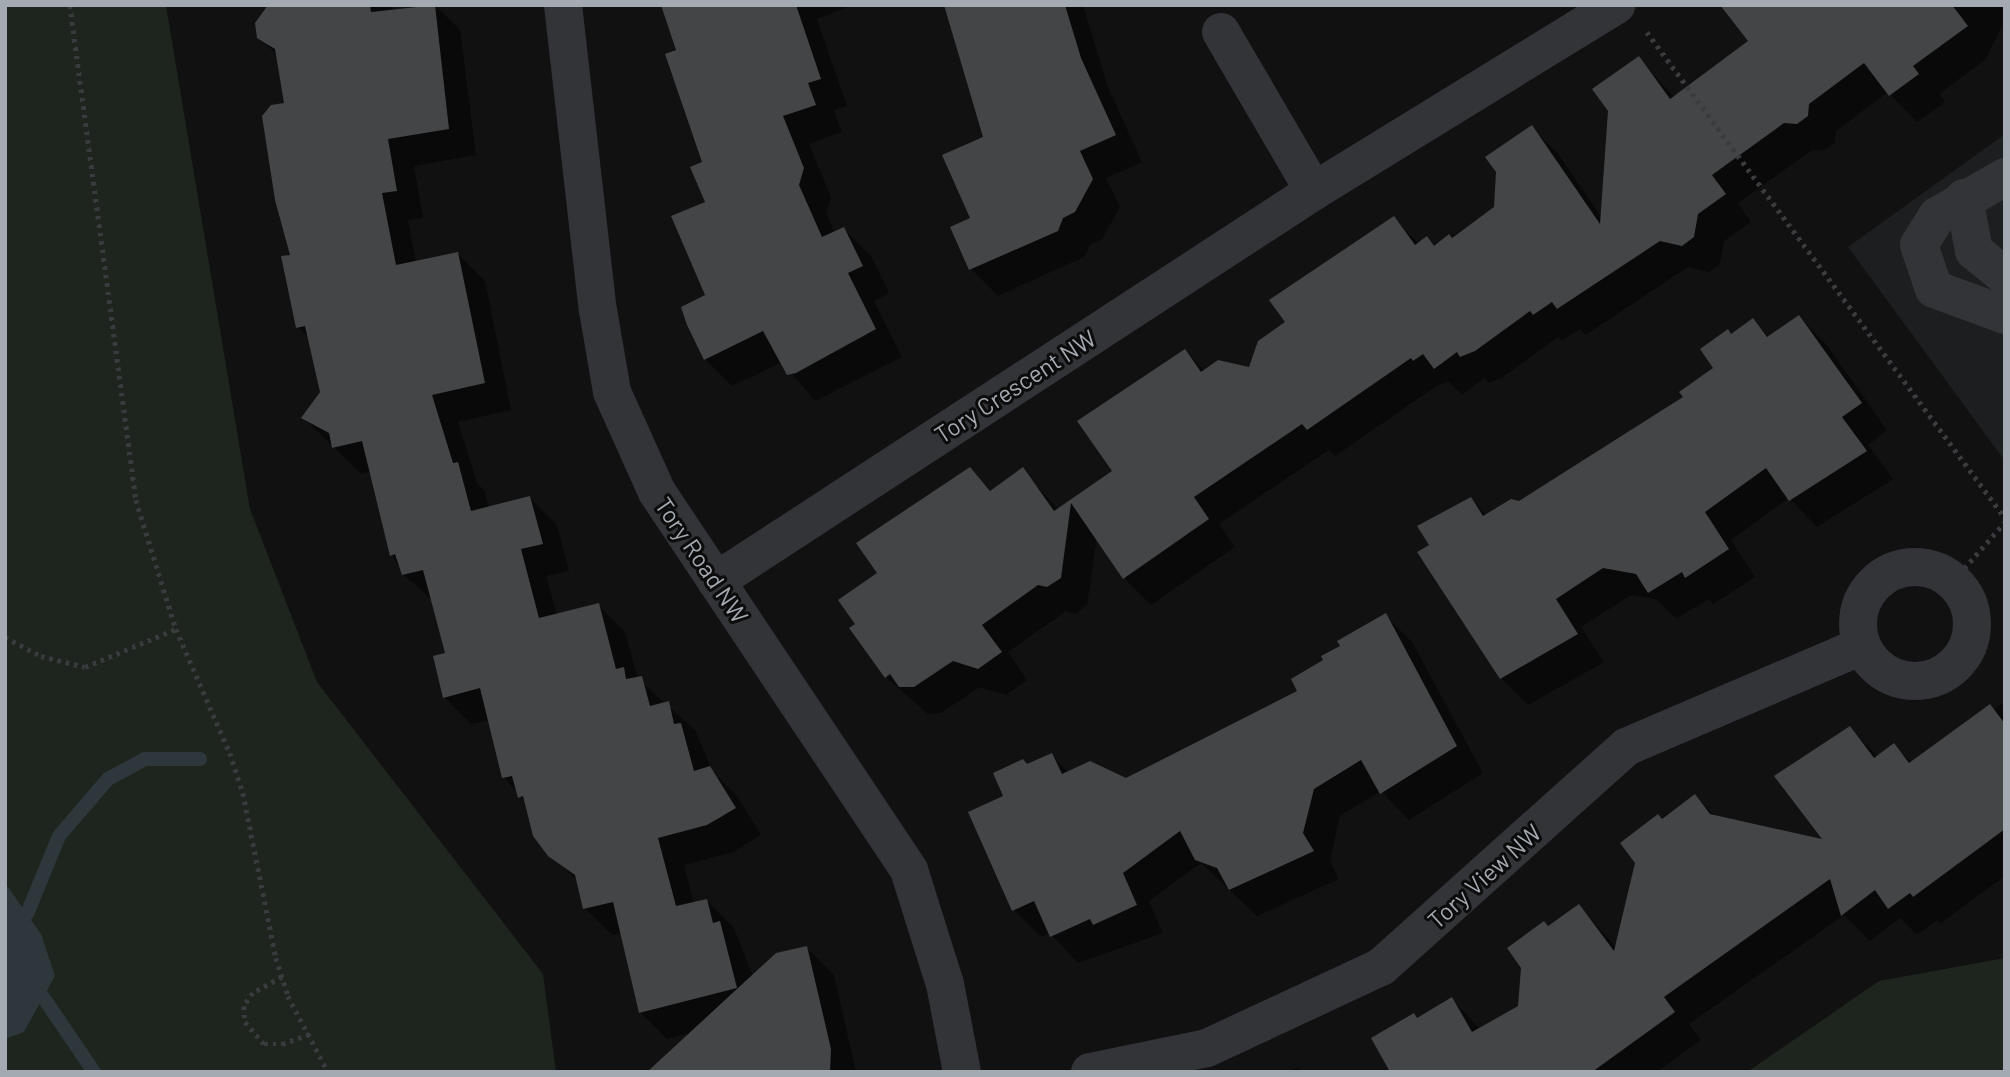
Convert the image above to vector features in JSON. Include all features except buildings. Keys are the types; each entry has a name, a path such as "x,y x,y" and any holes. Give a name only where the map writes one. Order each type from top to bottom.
{"street":[{"name":"Tory Road NW","path":"563,5 598,310 612,392 657,492 909,870 945,984 962,1072"},
{"name":"Tory Crescent NW","path":"716,581 1314,191 1630,16"},
{"path":"1222,32 1314,191"},
{"path":"2005,177 1964,198 1937,216 1919,245 1934,289 2005,315"},
{"path":"1964,198 1974,251 2005,276"},
{"path":"1918,566 1953,580 1965,596 1972,631 1966,650 1946,672 1927,680 1888,675 1862,646 1859,610 1881,577 1898,568 1918,566"},
{"name":"Tory View NW","path":"1090,1072 1207,1048 1381,967 1626,747 1862,646"}],"path":[{"path":"70,5 136,500 176,629 230,753 243,793 282,977 328,1072"},
{"path":"1630,16 2005,520 1953,580"},
{"path":"5,636 41,656 85,667 176,629"},
{"path":"282,977 248,1000 245,1022 264,1044 282,1044 309,1034"}],"shaded area":[{"path":"5,5 166,5 250,509 317,682 543,974 556,1072 5,1072"},
{"path":"2005,134 2005,461 1848,247"},
{"path":"5,883 41,934 55,976 24,1032 5,1039"},
{"path":"2005,958 2005,1072 1747,1072 1879,981"}],"waterway":[{"path":"27,914 59,836 108,779 145,759 200,759"},
{"path":"43,997 94,1072"}]}
